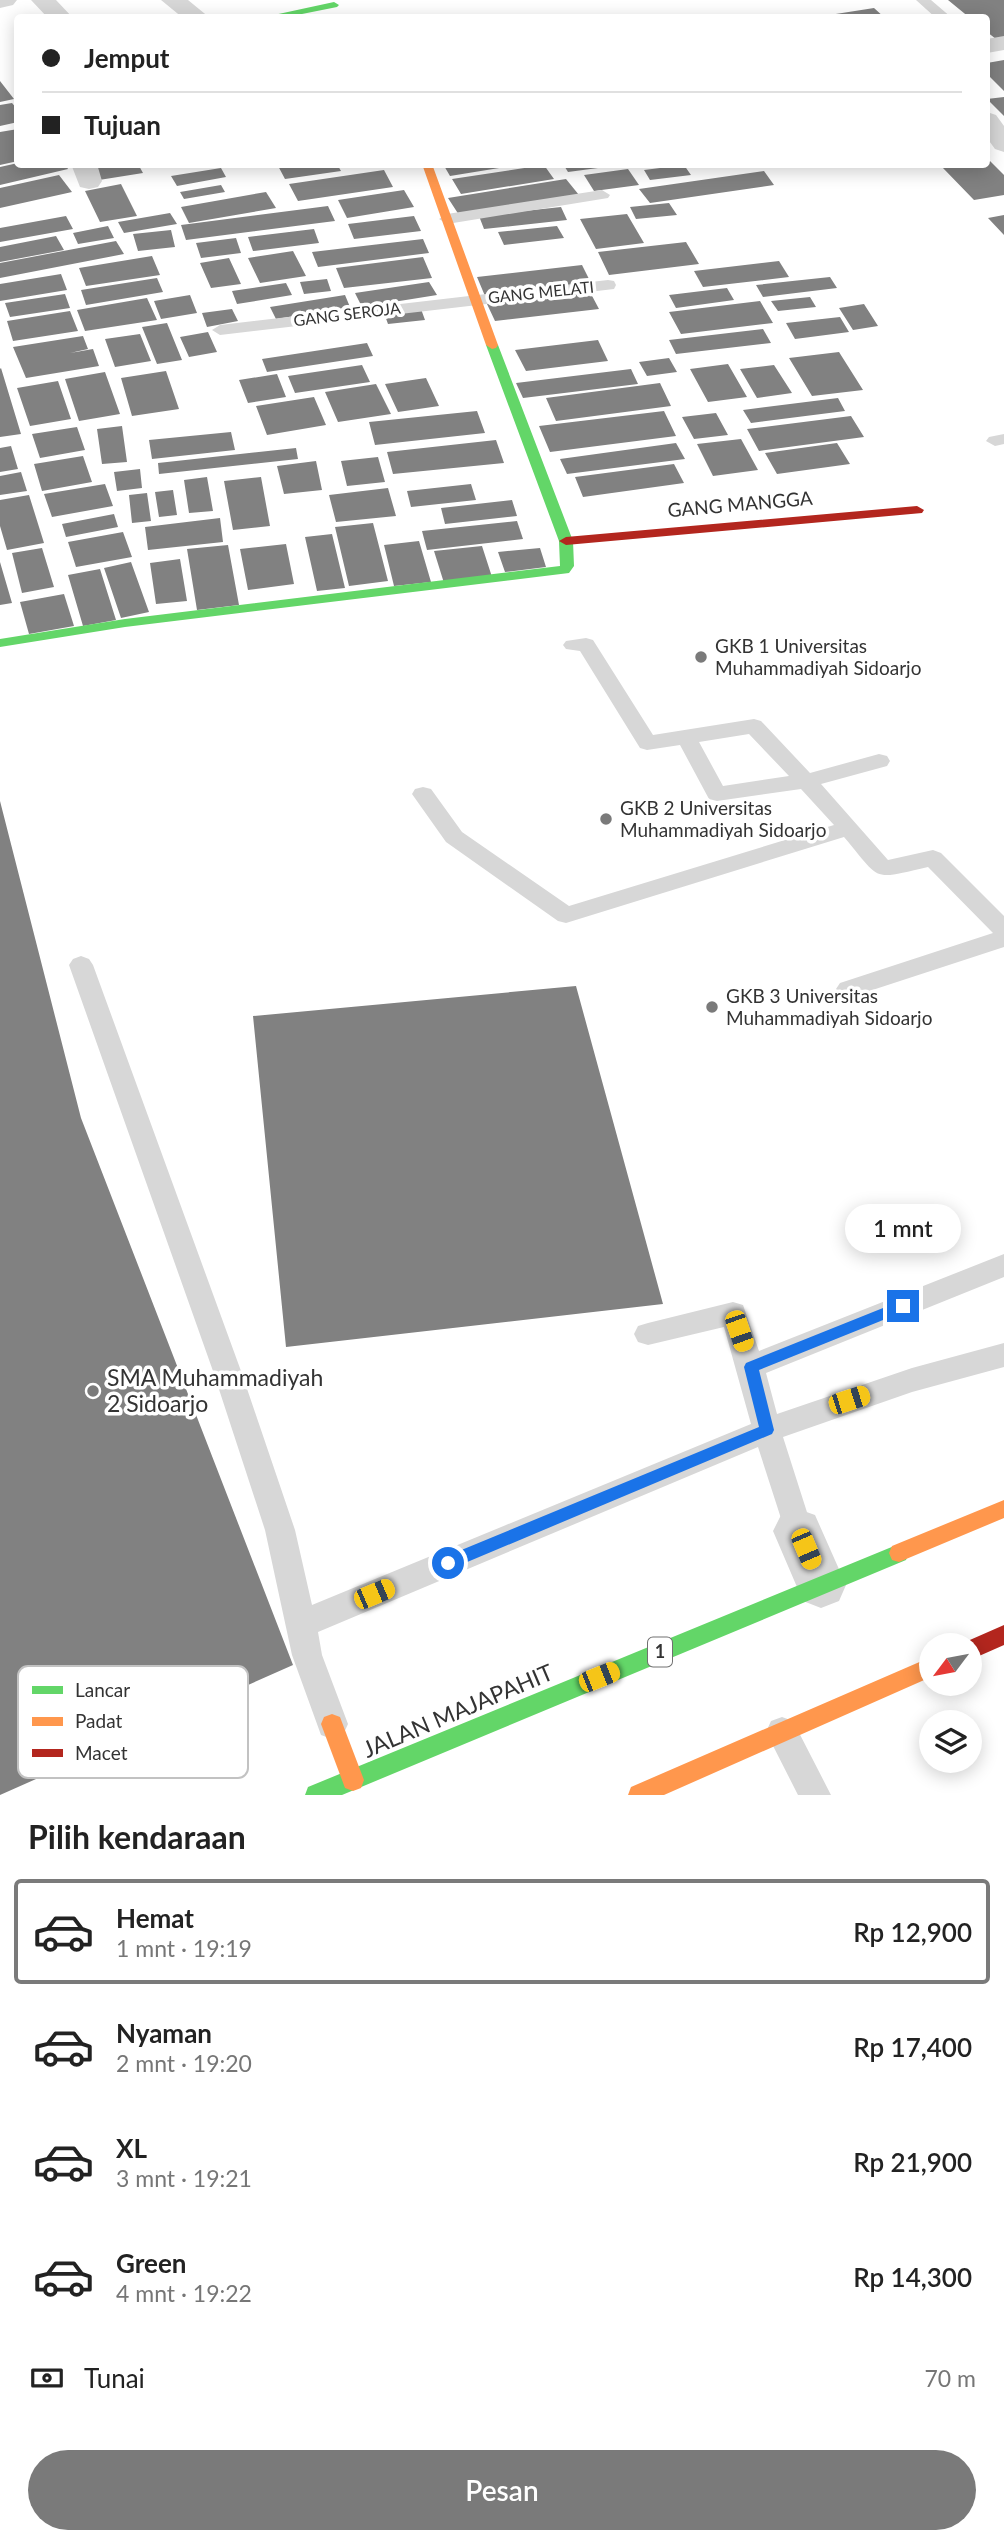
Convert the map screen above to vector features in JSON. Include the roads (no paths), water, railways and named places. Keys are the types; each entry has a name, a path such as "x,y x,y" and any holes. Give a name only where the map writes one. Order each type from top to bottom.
{"main road":[{"path":"286,14 334,5"},
{"path":"0,643 125,623 556,573 567,566 566,541 474,299 428,168"},
{"name":"GANG MANGGA","path":"566,541 917,510"},
{"name":"JALAN MAJAPAHIT","path":"316,1795 1004,1509"},
{"path":"982,1645 1004,1635"},
{"path":"639,1795 919,1672"},
{"path":"331,1724 353,1780"}],"street":[{"path":"0,1 5,0"},
{"path":"43,0 58,14"},
{"path":"173,0 193,14"},
{"path":"990,124 1004,144"},
{"path":"798,1531 821,1585"}],"lane":[{"path":"923,0 940,14"},
{"path":"447,219 602,195"},
{"name":"GANG MELATI","path":"474,299 607,285"},
{"name":"GANG SEROJA","path":"220,330 474,299"},
{"path":"573,645 586,644 647,743 754,726 850,828 883,869 933,858 1004,930"},
{"path":"686,737 717,794 806,781 879,761"},
{"path":"424,794 454,837 566,915 850,828"},
{"path":"848,989 1004,938"},
{"path":"81,965 280,1530 307,1655 331,1724"},
{"path":"751,1367 1004,1265"},
{"path":"648,1334 733,1313 798,1531"},
{"path":"300,1624 767,1430 912,1380 1004,1355"},
{"path":"782,1732 815,1795"}],"place":[{"name":"GKB 1 Universitas Muhammadiyah Sidoarjo","path":"701,657"},
{"name":"GKB 2 Universitas Muhammadiyah Sidoarjo","path":"606,819"},
{"name":"GKB 3 Universitas Muhammadiyah Sidoarjo","path":"712,1007"},
{"name":"SMA Muhammadiyah 2 Sidoarjo","path":"93,1391"}]}
